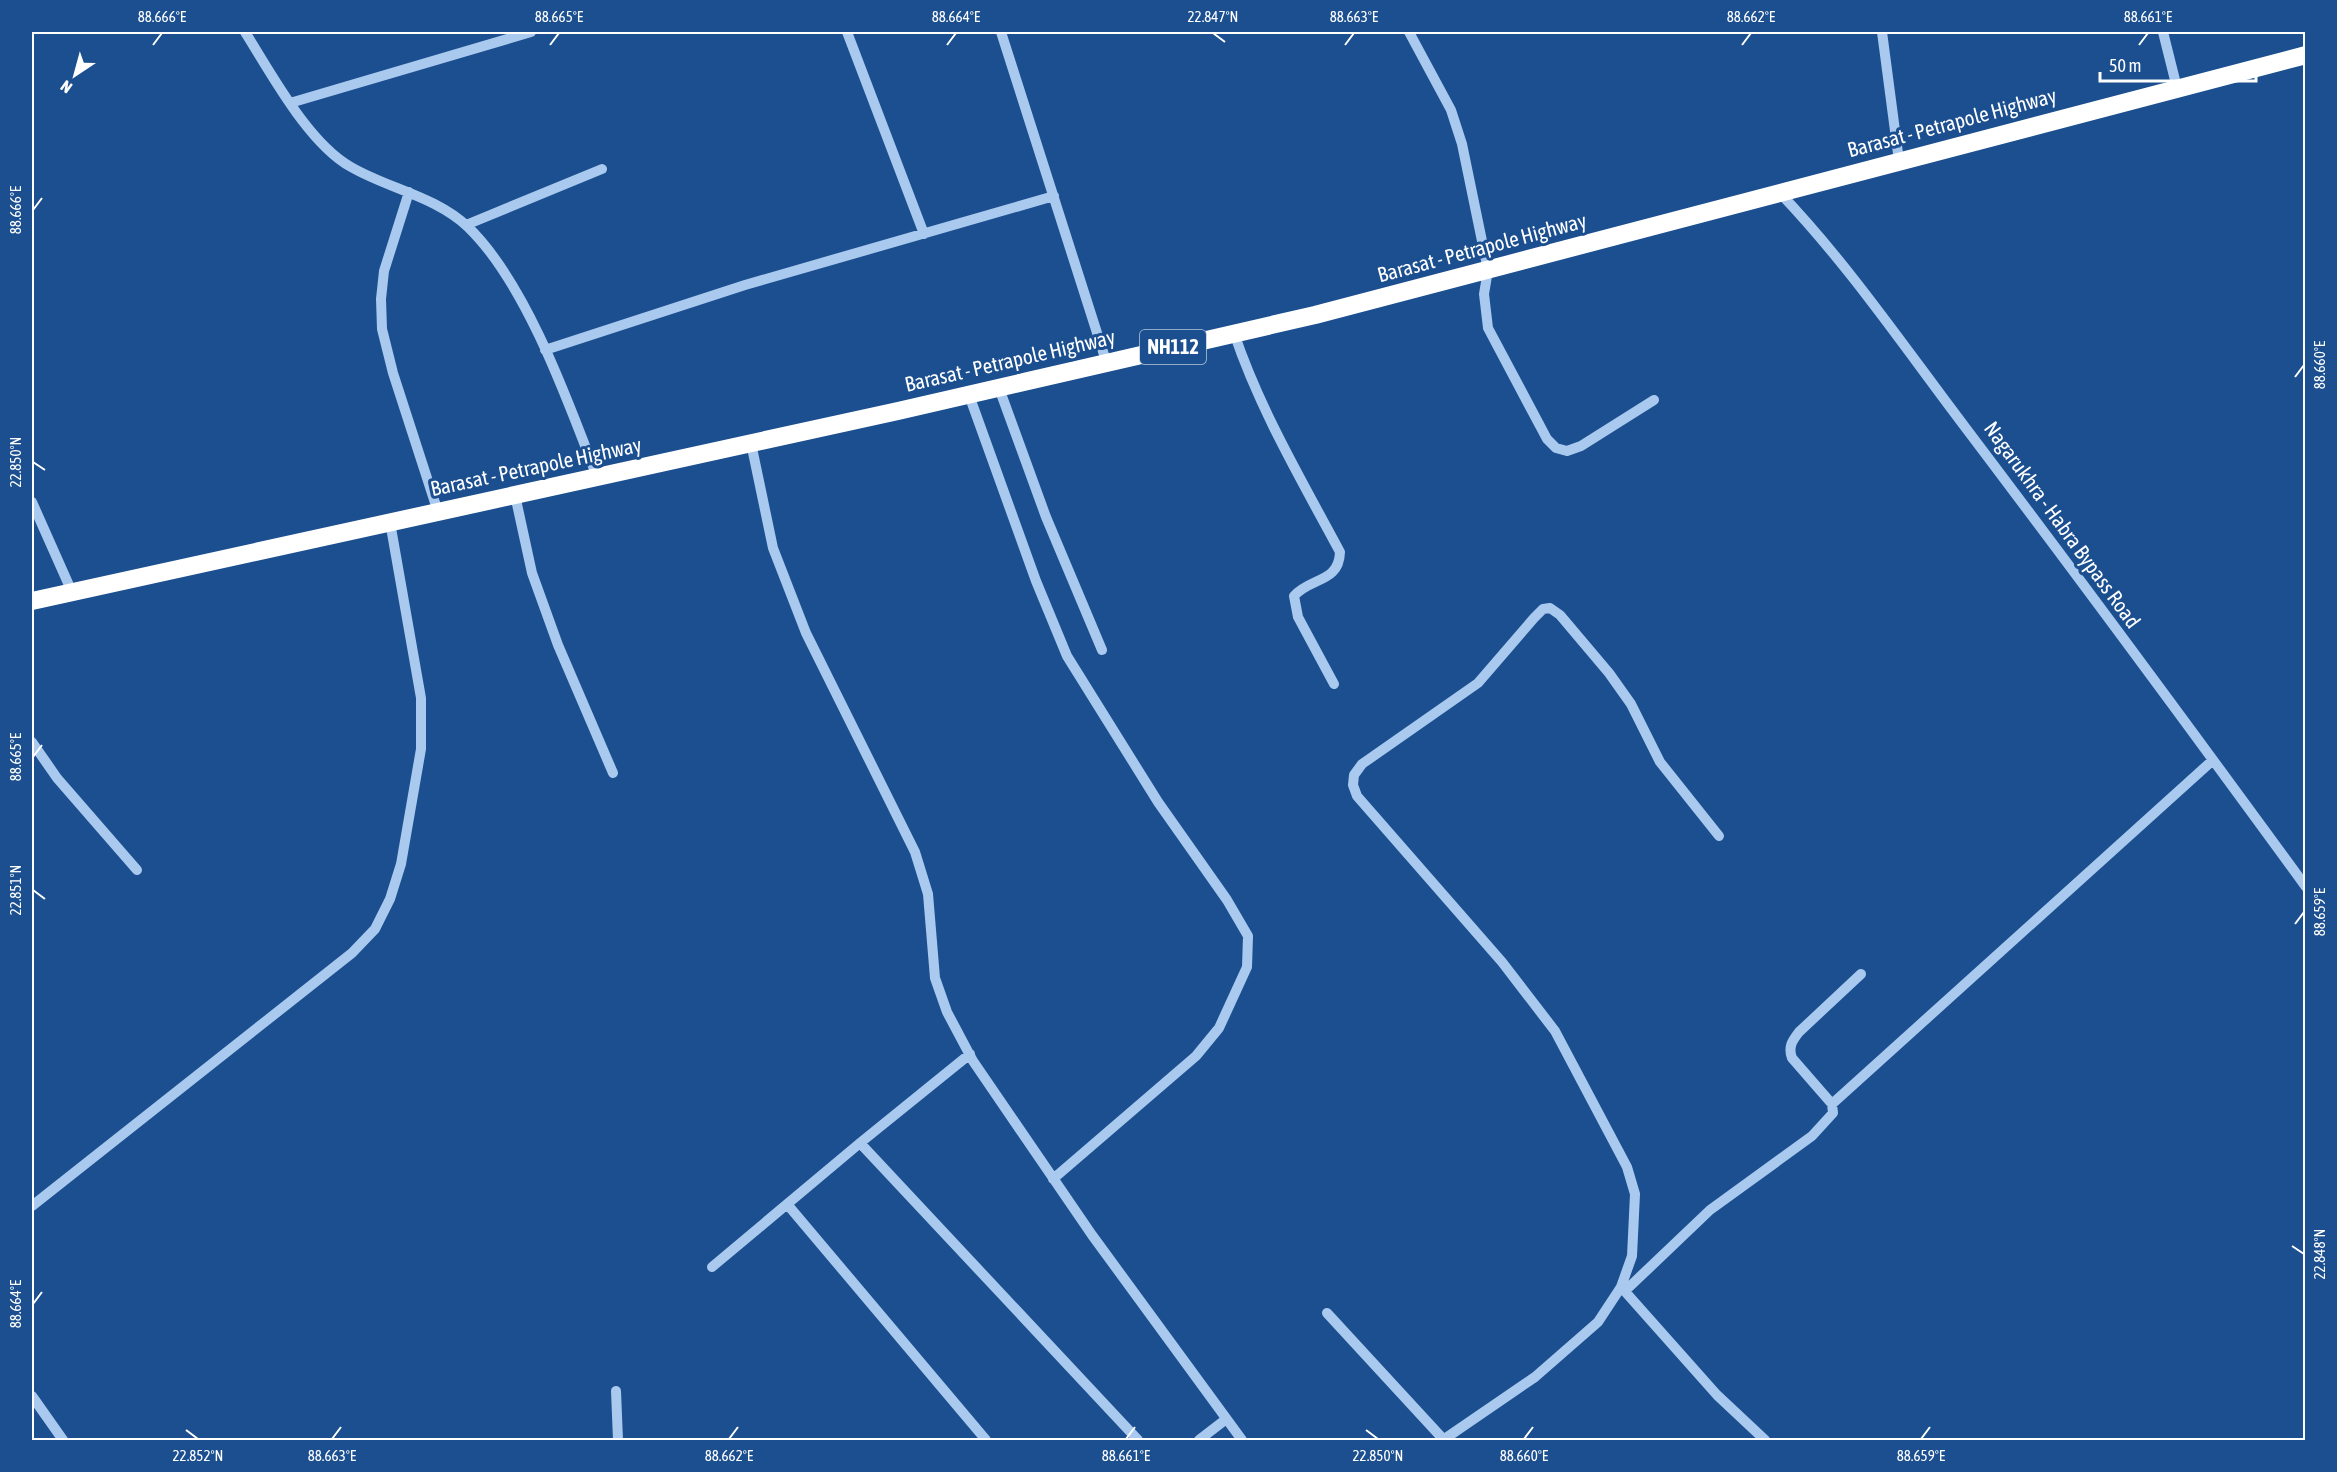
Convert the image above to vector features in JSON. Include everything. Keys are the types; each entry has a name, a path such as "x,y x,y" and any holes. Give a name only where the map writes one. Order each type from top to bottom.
{"highway":[{"name":"Barasat - Petrapole Highway","path":"32,601 969,395 1326,313 2306,55"}],"street":[{"path":"245,32 290,103 330,153 351,168 431,201 466,225 490,249 545,350 597,477"},
{"path":"290,103 531,32"},
{"path":"847,32 924,234"},
{"path":"1001,32 1106,362"},
{"path":"1409,32 1451,110 1462,144 1488,270 1484,294 1488,328 1546,439 1556,448 1567,451 1581,446 1654,400"},
{"path":"1882,32 1899,161"},
{"path":"2163,32 2177,88"},
{"path":"466,225 602,169"},
{"path":"409,192 384,271 381,299 382,329 393,373 438,512"},
{"name":"Nagarukhra - Habra Bypass Road","path":"1779,192 1804,218 1848,274 2306,886"},
{"path":"545,350 745,285 1054,196"},
{"path":"1234,333 1246,369 1272,425 1340,552 1340,564 1333,573 1299,590 1294,596 1299,617 1334,684"},
{"path":"999,388 1046,517 1102,650"},
{"path":"969,395 1036,581 1067,656 1158,802 1227,900 1248,936 1247,967 1219,1028 1178,1071 1053,1179"},
{"path":"751,443 773,548 806,633 915,852 928,894 935,978 947,1012 970,1054 1053,1179 1225,1420 1242,1440"},
{"path":"515,495 532,573 558,645 613,772"},
{"path":"32,502 72,592"},
{"path":"32,1206 352,952 384,915 400,864 421,749 421,698 390,522"},
{"path":"1623,1289 1632,1256 1635,1194 1627,1167 1555,1031 1502,962 1357,796 1353,785 1354,775 1377,752 1478,683 1534,618 1543,609 1550,608 1560,615 1609,673 1631,704 1660,762 1719,836"},
{"path":"32,742 57,778 137,870"},
{"path":"1832,1104 2213,760"},
{"path":"1327,1313 1444,1440 1535,1377 1598,1322 1623,1289 1710,1210 1812,1136 1833,1113 1832,1104 1792,1058 1791,1041 1861,974"},
{"path":"712,1267 970,1054"},
{"path":"860,1143 1138,1440"},
{"path":"787,1204 986,1440"},
{"path":"1623,1289 1717,1395 1765,1440"},
{"path":"616,1391 618,1440"},
{"path":"32,1396 63,1440"},
{"path":"1199,1440 1225,1420"}]}
